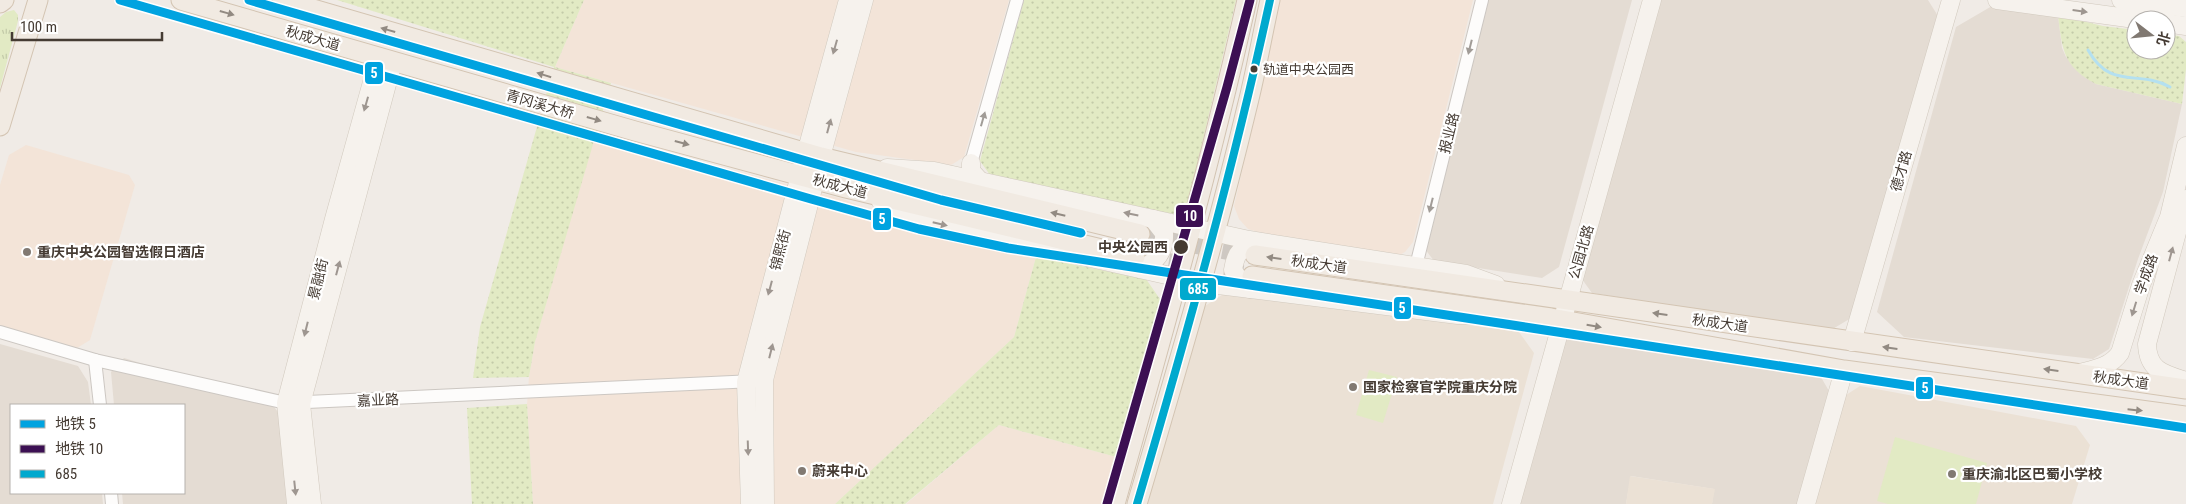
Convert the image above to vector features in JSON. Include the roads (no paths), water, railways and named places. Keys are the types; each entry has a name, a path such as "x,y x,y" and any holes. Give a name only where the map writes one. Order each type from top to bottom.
{"main road":[{"path":"0,3 4,0"},
{"path":"3,119 16,48 27,11 22,0"},
{"path":"3,119 38,0"},
{"name":"秋成大道","path":"180,0 446,76"},
{"name":"青冈溪大桥","path":"282,0 641,104"},
{"path":"1115,504 1179,278 1227,87 1246,0"},
{"path":"1137,504 1202,283 1248,106 1270,0"},
{"name":"青冈溪大桥","path":"446,76 635,131"},
{"name":"秋成大道","path":"641,104 813,155 1140,234"},
{"name":"秋成大道","path":"635,131 846,188 1138,263"},
{"name":"秋成大道","path":"1257,248 1520,294 2186,389"},
{"name":"秋成大道","path":"1251,283 1532,315 1844,370 2186,416"}],"street":[{"name":"锦熙街","path":"750,504 746,382 813,155 848,0"},
{"name":"锦熙街","path":"813,155 864,0"},
{"path":"981,182 974,176 971,163 1017,0"},
{"name":"报业路","path":"1416,266 1482,0"},
{"name":"公园北路","path":"1511,504 1639,0"},
{"name":"公园北路","path":"1562,299 1652,0"},
{"name":"德才路","path":"1852,342 1950,0"},
{"path":"1996,0 2126,18"},
{"path":"2121,0 2186,8"},
{"name":"景融街","path":"296,504 294,403 334,219 386,60"},
{"name":"学成路","path":"2076,374 2107,366 2120,353 2143,280 2169,217 2186,146"},
{"path":"852,165 934,171 1215,232 1257,248"},
{"name":"锦熙街","path":"766,504 764,380 807,177"},
{"name":"学成路","path":"2186,199 2146,344 2147,355 2156,369 2164,374 2186,381"},
{"path":"1138,263 1149,266 1162,251 1164,233 1153,219"},
{"path":"1251,283 1240,281 1234,270 1236,257 1244,247 1416,266 1466,274 1520,294"},
{"path":"1138,263 1179,278 1202,283 1251,283"},
{"name":"公园北路","path":"1500,504 1557,319"},
{"name":"嘉业路","path":"0,332 95,360 294,403 764,380"},
{"path":"95,360 100,404"},
{"path":"1806,504 1844,370"},
{"name":"景融街","path":"294,403 312,504"}],"waterway":[{"path":"2088,50 2097,63 2106,71 2115,75 2146,79 2170,87"}],"tunnel":[{"path":"1140,234 1253,255"},
{"path":"1141,258 1250,276"}],"metro line":[{"name":"5","path":"120,0 811,199 919,229 1008,248 2186,428"},
{"name":"5","path":"249,0 941,200 1081,233"},
{"name":"10","path":"1107,504 1227,87 1250,0"}],"place":[{"name":"轨道中央公园西","path":"1254,69"},
{"name":"中央公园西","path":"1181,247"},
{"name":"重庆中央公园智选假日酒店","path":"27,252"},
{"name":"国家检察官学院重庆分院","path":"1353,387"},
{"name":"蔚来中心","path":"802,471"},
{"name":"重庆渝北区巴蜀小学校","path":"1952,474"}]}
